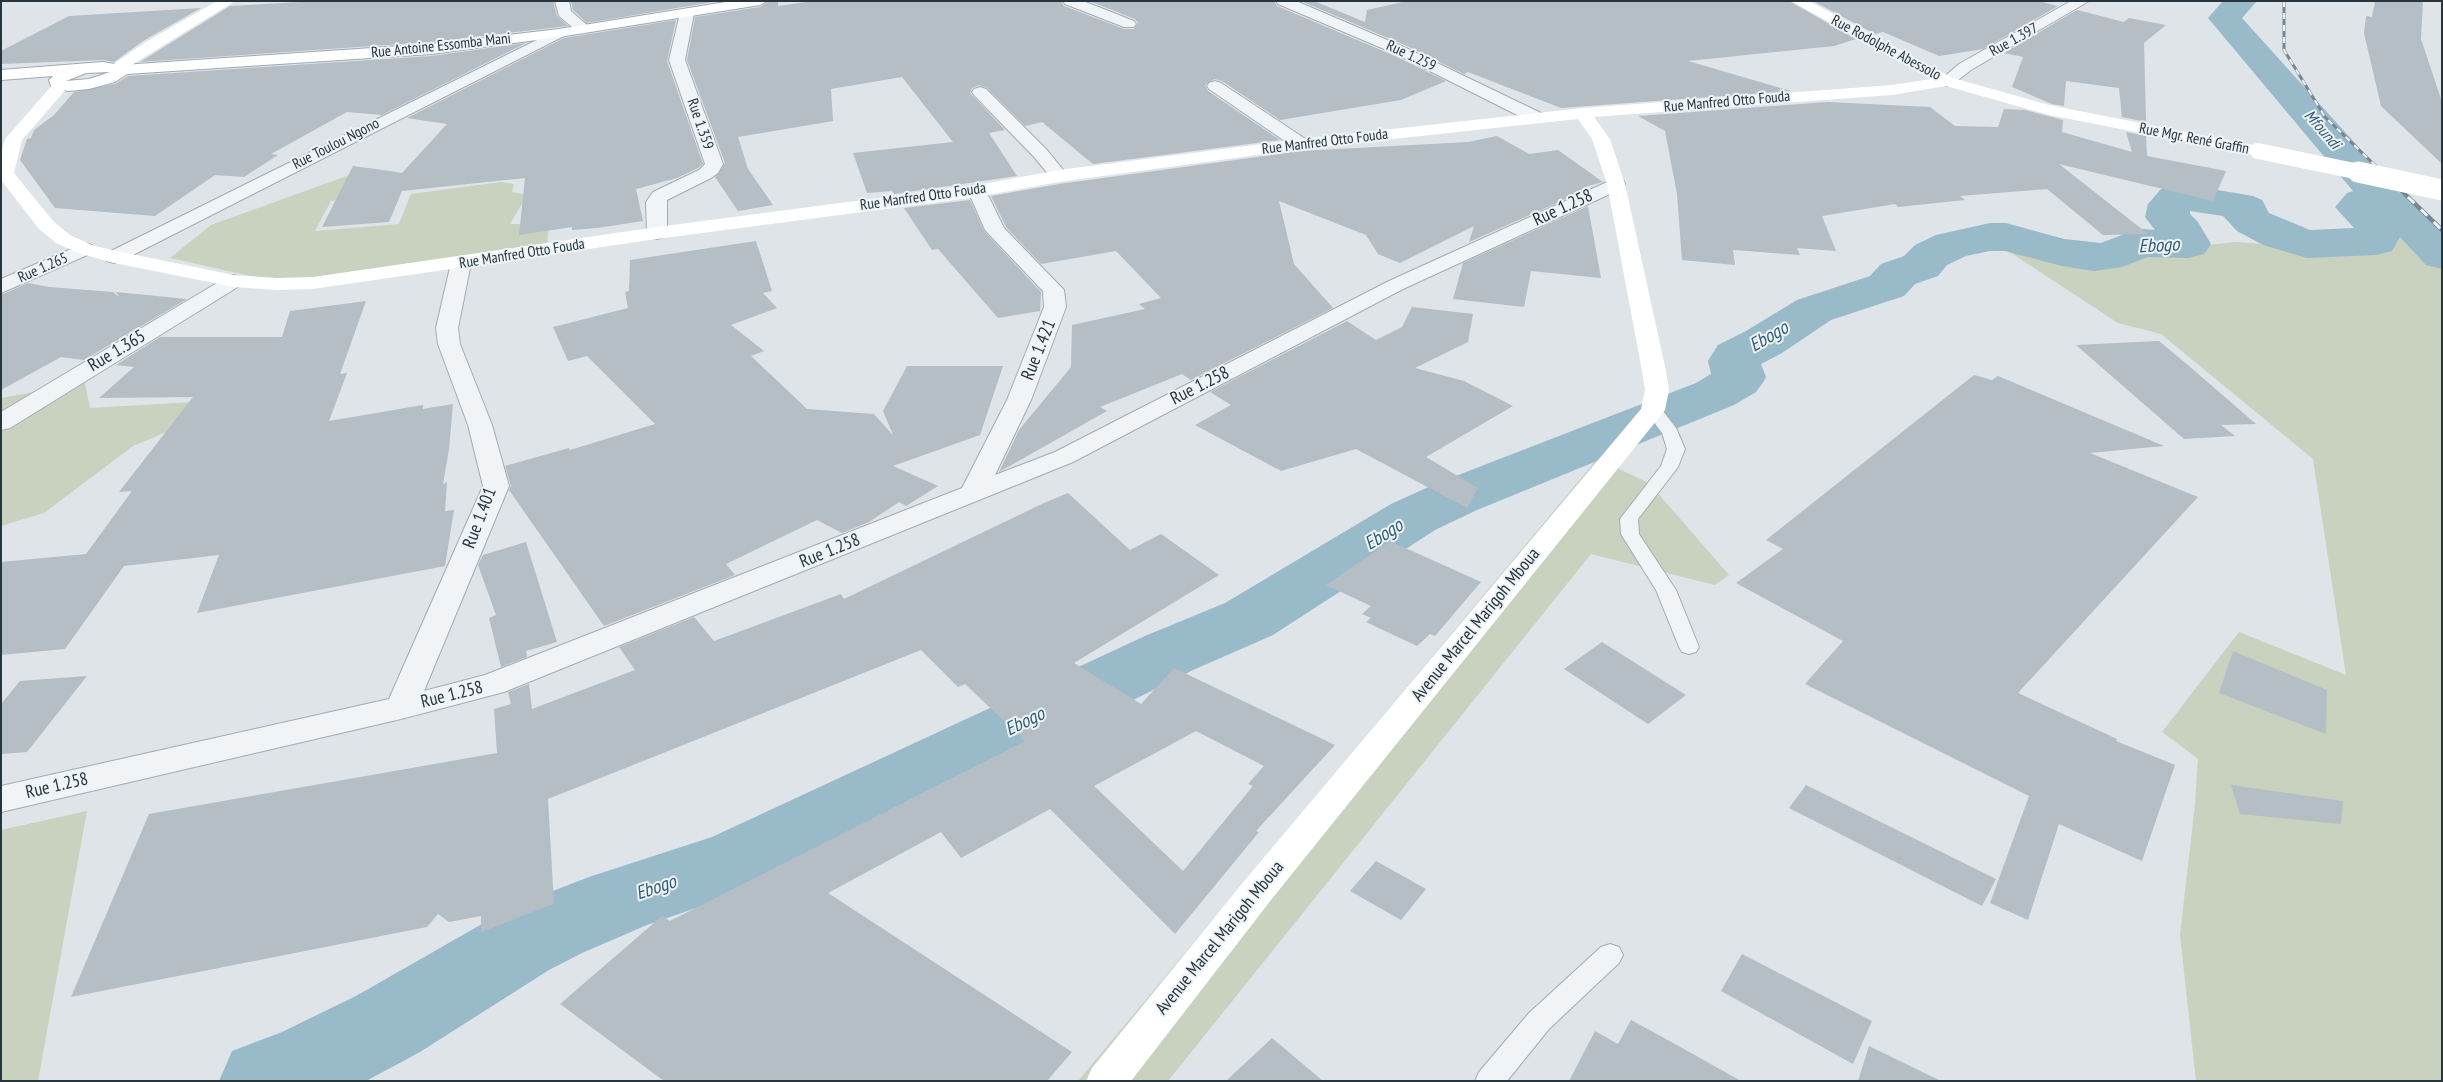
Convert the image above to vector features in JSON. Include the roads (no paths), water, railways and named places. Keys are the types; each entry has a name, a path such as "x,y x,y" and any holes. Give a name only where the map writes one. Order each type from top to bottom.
{"street":[{"path":"37,112 85,77 149,46 228,1"},
{"path":"562,1 564,13 583,29"},
{"name":"Rue Antoine Essomba Mani","path":"117,71 431,49 560,33 760,1"},
{"path":"1070,1 1129,24"},
{"name":"Rue 1.259","path":"1284,1 1401,51 1535,118"},
{"name":"Rue Rodolphe Abessolo","path":"1798,1 1948,81"},
{"name":"Rue 1.397","path":"1948,81 1965,67 2082,1"},
{"name":"Rue 1.359","path":"657,233 656,202 660,196 705,174 712,169 714,164 678,60 686,13"},
{"name":"Rue Toulou Ngono","path":"114,257 560,33"},
{"path":"1,75 85,77 117,71 149,46"},
{"path":"1,75 59,84"},
{"name":"Rue Manfred Otto Fouda","path":"85,77 62,76 57,80 59,84 14,139 3,173 46,225 63,239 86,249 114,257 234,281 277,284 313,283 461,263 657,233 977,190 1059,176 1301,144 1583,113 1892,90 1948,81"},
{"name":"Rue Mgr. René Graffin","path":"1948,81 2040,107 2442,190"},
{"path":"1215,86 1301,144"},
{"path":"980,92 1041,154 1059,176"},
{"path":"1583,113 1600,139 1616,184 1654,371 1657,390 1653,410"},
{"name":"Rue 1.258","path":"1,799 401,708 493,684 972,495 1064,456 1396,285 1616,184"},
{"name":"Rue 1.421","path":"972,495 1019,400 1055,307 1053,290 995,230 977,190"},
{"name":"Rue 1.265","path":"1,286 86,249"},
{"name":"Rue 1.401","path":"401,708 496,486 480,425 449,344 447,328 461,263"},
{"name":"Rue 1.365","path":"1,423 234,281"},
{"name":"Avenue Marcel Marigoh Mboua","path":"1106,1081 1258,890 1653,410"}],"lane":[{"path":"1653,410 1670,432 1676,449 1669,467 1630,519 1630,534 1666,590 1689,647"},
{"path":"1488,1081 1539,1021 1610,955"}],"waterway":[{"name":"Mfoundi","path":"2241,1 2224,18 2385,202"},
{"name":"Ebogo","path":"265,1081 315,1061 388,1024 519,945 552,928 618,901 739,860 1169,653 1249,619 1413,517 1456,497 1715,394 1737,381 1739,377 1734,361 1736,356 1764,342 1814,310 1887,286 1898,274 1921,266 1931,255 1952,245 1990,237 2006,237 2062,252 2106,257 2143,243 2188,244 2182,232 2167,217 2170,204 2176,198 2182,197 2238,205 2247,209 2245,216 2253,222 2279,235 2307,244 2376,241 2381,230 2357,207 2362,202 2385,202"},
{"name":"Mfoundi","path":"2385,202 2419,230 2442,255"}],"railway":[{"path":"2284,1 2284,50 2325,117 2383,173"},
{"path":"2382,172 2442,230"}]}
